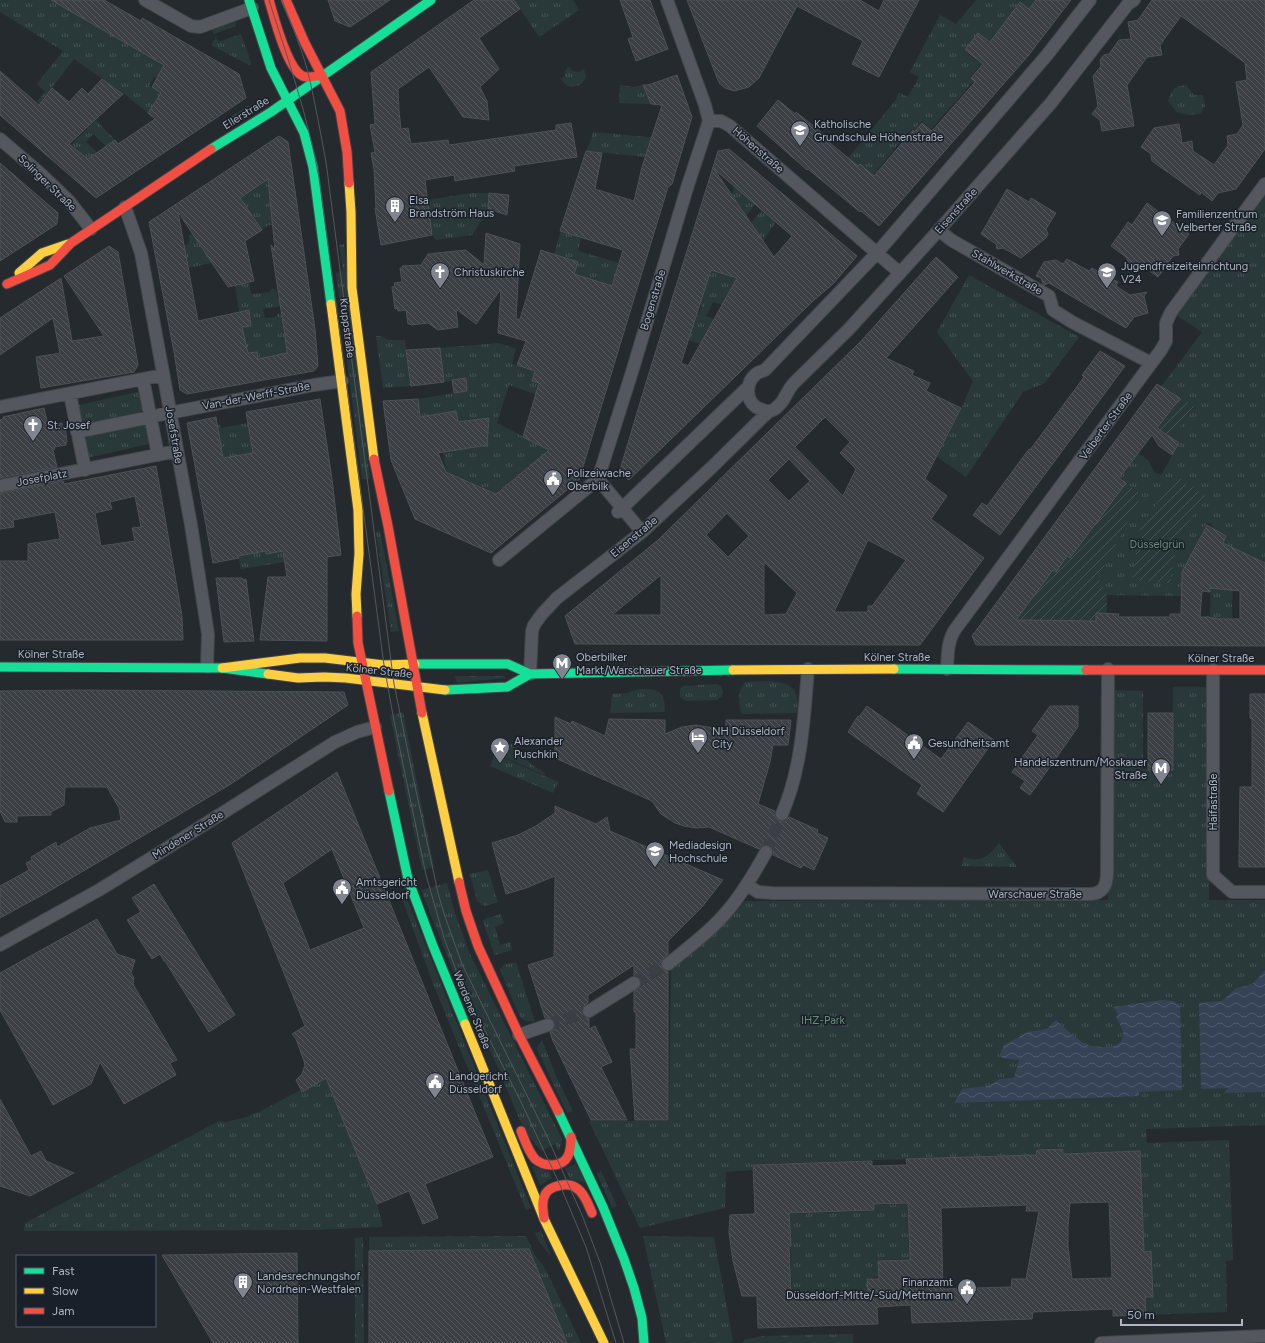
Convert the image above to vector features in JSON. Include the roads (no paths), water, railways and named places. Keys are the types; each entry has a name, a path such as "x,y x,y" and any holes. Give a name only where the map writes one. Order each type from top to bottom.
{"main road":[{"path":"268,0 288,56 297,72 305,76 322,75"},
{"name":"Kruppstraße","path":"286,0 305,43 340,111 347,152 351,212 352,288 376,471 388,526 417,687"},
{"name":"Ellerstraße","path":"3,286 50,265 71,243 91,229 205,153 271,112 431,0"},
{"name":"Kruppstraße","path":"250,4 272,68 304,133 313,167 358,510 358,643 363,666"},
{"name":"Ellerstraße","path":"3,286 42,253 71,243"},
{"name":"Kölner Straße","path":"222,668 300,658 325,658 363,666 413,664 508,664 530,674 808,669 1265,670"},
{"name":"Werdener Straße","path":"363,666 408,879 472,1044 544,1219 604,1343"},
{"name":"Kölner Straße","path":"0,667 207,667 298,678 324,677 366,680 449,691 507,687 530,674"},
{"path":"417,687 455,867 466,911 478,946 519,1035 571,1137 603,1207 634,1288 642,1318 644,1343"},
{"path":"472,1044 486,1056"},
{"path":"518,1126 532,1154 539,1162 546,1164 560,1164 566,1160 570,1148 571,1137"},
{"path":"544,1219 542,1205 546,1193 557,1186 566,1184 579,1189 585,1196 595,1218"},
{"path":"632,1321 644,1343"}],"street":[{"path":"145,0 190,26 200,27 250,4"},
{"path":"667,0 705,105 709,121"},
{"path":"620,510 748,387 756,374 765,370 877,252 1047,55 1090,0"},
{"name":"Eisenstraße","path":"530,674 532,631 534,625 542,614 557,598 642,532 710,469 768,412 775,409 782,402 790,388 850,329 1036,121 1128,4 1134,0"},
{"name":"Höhenstraße","path":"709,121 721,121 730,126 900,273"},
{"name":"Bogenstraße","path":"598,479 709,121"},
{"name":"Solinger Straße","path":"0,139 69,200 91,229"},
{"name":"Velberter Straße","path":"947,669 948,652 951,637 954,631 1151,364 1166,342 1166,323 1171,312 1265,184"},
{"name":"Josefstraße","path":"125,207 141,253 163,375 156,416 177,451 201,582 208,634 207,667"},
{"name":"Stahlwerkstraße","path":"939,230 951,240 1049,296 1053,310 1072,322 1151,364"},
{"path":"0,407 163,375"},
{"path":"143,379 156,416 158,455"},
{"name":"Van-der-Werff-Straße","path":"156,416 314,385 342,381"},
{"path":"748,387 748,393 753,404 768,412"},
{"path":"70,394 85,470"},
{"path":"77,432 156,416"},
{"name":"Josefplatz","path":"0,486 177,451"},
{"path":"499,560 598,479 620,510 642,532"},
{"path":"782,814 793,784 800,749 808,669"},
{"name":"Warschauer Straße","path":"747,886 758,892 772,893 1096,894 1101,891 1107,881 1108,669"},
{"name":"Haifastraße","path":"1213,670 1213,875 1232,892 1265,892"},
{"name":"Mindener Straße","path":"0,945 104,887 334,742 375,727"},
{"path":"668,964 694,943 728,910 747,886 766,852"},
{"path":"589,1011 634,984"},
{"path":"519,1035 548,1025"},
{"path":"1102,1343 1265,1336"}],"water":[{"path":"1265,970 1265,1092 1224,1093 1228,1088 1201,1089 1199,1003 1222,1001 1236,988 1252,985"},
{"path":"1162,1000 1173,1001 1180,1006 1182,1090 1139,1092 1139,1096 954,1103 962,1089 989,1086 1000,1079 1014,1078 1019,1060 1002,1058 1001,1051 1004,1045 1028,1032 1048,1028 1056,1020 1086,1045 1110,1047 1120,1042 1123,1032 1116,1018 1118,1013 1113,1007"}],"tunnel":[{"path":"766,852 782,814"},
{"path":"634,983 668,964"},
{"path":"548,1025 589,1011"}],"tram line":[{"path":"269,0 303,110 319,178 384,665 426,875 444,938 459,978 521,1102 560,1185 586,1247 616,1343"},
{"path":"282,0 298,40 307,71 326,162 394,684 438,893 462,964 546,1134 582,1215 601,1265 624,1343"}],"place":[{"name":"Katholische Grundschule Höhenstraße","path":"800,147"},
{"name":"Elsa Brandström Haus","path":"395,223"},
{"name":"Familienzentrum Velberter Straße","path":"1162,237"},
{"name":"Christuskirche","path":"440,289"},
{"name":"Jugendfreizeiteinrichtung V24","path":"1107,289"},
{"name":"St. Josef","path":"33,442"},
{"name":"Polizeiwache Oberbilk","path":"553,496"},
{"name":"Oberbilker Markt/Warschauer Straße","path":"562,680"},
{"name":"NH Düsseldorf City","path":"698,754"},
{"name":"Gesundheitsamt","path":"914,760"},
{"name":"Alexander Puschkin","path":"500,764"},
{"name":"Handelszentrum/Moskauer Straße","path":"1161,785"},
{"name":"Mediadesign Hochschule","path":"655,868"},
{"name":"Amtsgericht Düsseldorf","path":"342,905"},
{"name":"Landgericht Düsseldorf","path":"435,1099"},
{"name":"Landesrechnungshof Nordrhein-Westfalen","path":"243,1299"},
{"name":"Finanzamt Düsseldorf-Mitte/-Süd/Mettmann","path":"967,1305"}],"park label":[{"name":"Düsselgrün","path":"1157,544"},
{"name":"IHZ-Park","path":"823,1020"}]}
